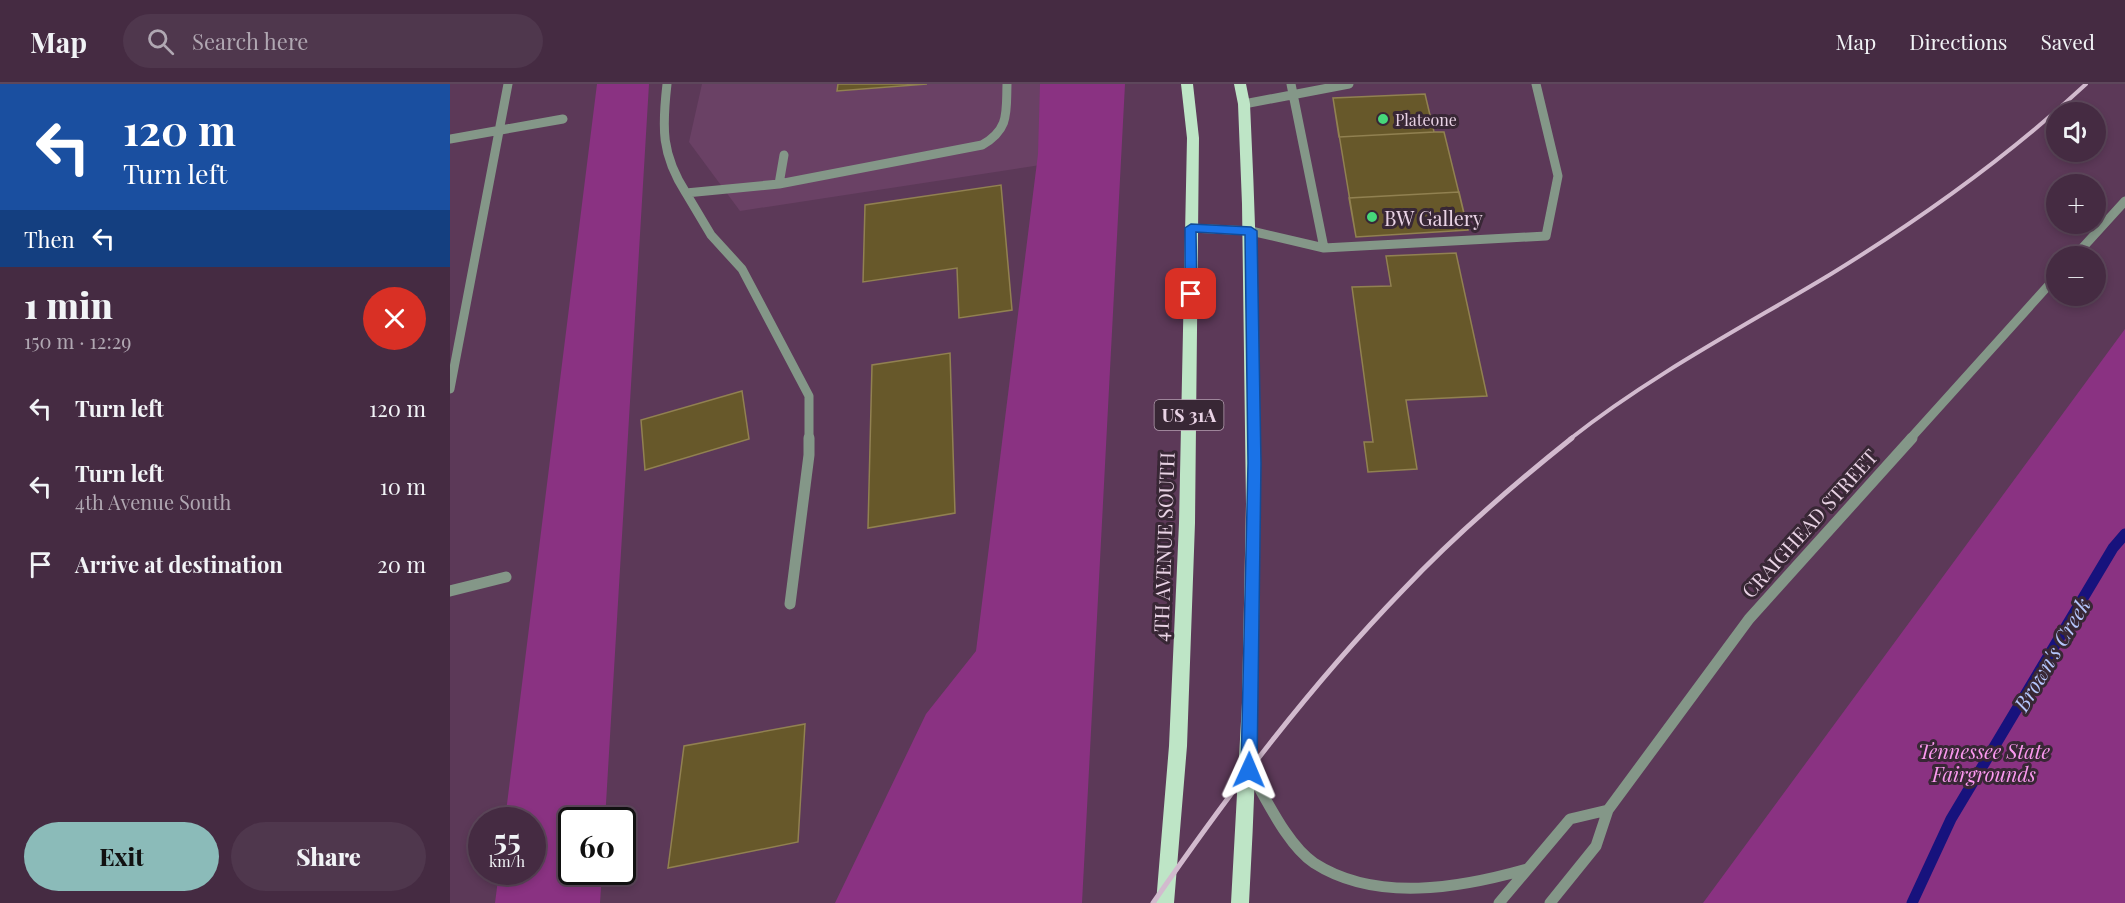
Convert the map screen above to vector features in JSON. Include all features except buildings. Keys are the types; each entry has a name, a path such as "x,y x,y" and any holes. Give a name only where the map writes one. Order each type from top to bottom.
{"main road":[{"name":"4TH AVENUE SOUTH","path":"1165,903 1178,746 1187,523 1193,138 1187,84"},
{"path":"1240,84 1244,104 1251,231 1254,463 1249,770 1240,903"}],"street":[{"path":"450,389 501,131 508,84"},
{"path":"667,84 663,125 664,150 677,181 711,235 742,269 809,396 809,455 790,604"},
{"path":"686,193 779,184 982,145 996,138 1005,123 1006,84"},
{"path":"1292,84 1324,248"},
{"path":"1244,104 1349,84"},
{"path":"1191,228 1251,231 1324,248 1546,236 1558,176 1536,84"},
{"path":"450,139 563,119"},
{"path":"779,184 784,155"},
{"path":"2084,246 2125,201"},
{"name":"CRAIGHEAD STREET","path":"1550,903 1596,846 1608,810 1749,619 2046,288"},
{"path":"450,591 506,577"},
{"path":"1249,770 1283,826 1313,862 1339,880 1372,895 1428,895 1527,869"},
{"path":"1499,903 1570,819 1608,810"}],"shaded area":[{"path":"702,84 1056,84 1060,162 740,211 689,142"}],"green space":[{"path":"597,84 649,84 606,807 558,807 558,885 601,885 600,903 495,903 497,885 546,885 546,807 507,807"},
{"path":"1040,84 1125,84 1082,903 835,903 926,714 976,651 1038,154"},
{"name":"Tennessee State Fairgrounds","path":"2125,329 2125,903 1703,903"}],"waterway":[{"name":"Brown's Creek","path":"1912,903 1951,819 2113,548 2125,534"}],"railway":[{"path":"1570,439 1665,373 1831,274 1931,209 2026,137 2086,84"},
{"path":"1153,903 1211,821 1272,741 1369,626 1464,530 1572,438"}],"place":[{"name":"Plateone","path":"1383,119"},
{"name":"BW Gallery","path":"1372,217"}],"route":[{"path":"1191,294 1191,228 1251,231 1254,463 1249,770"}]}
